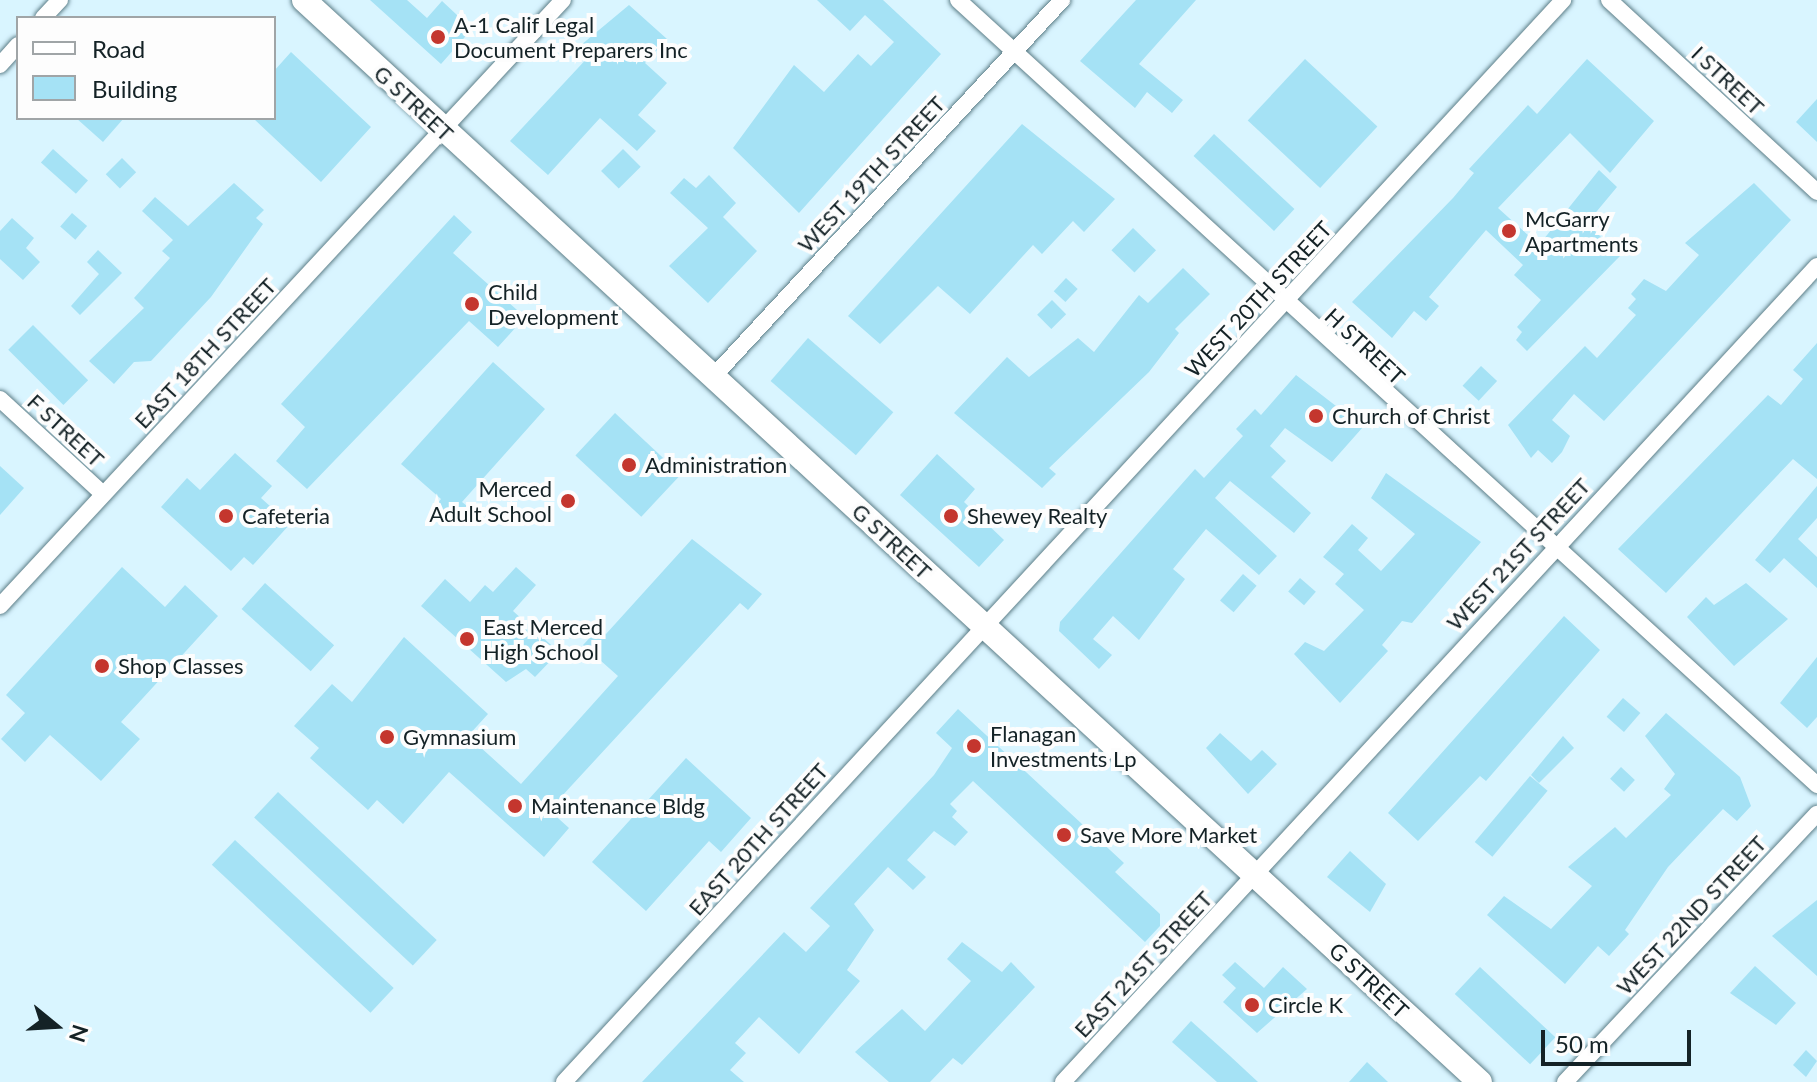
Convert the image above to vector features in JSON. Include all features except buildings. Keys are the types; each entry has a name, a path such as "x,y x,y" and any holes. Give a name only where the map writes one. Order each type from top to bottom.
{"main road":[{"name":"G STREET","path":"304,0 1480,1082"}],"street":[{"path":"45,16 60,0"},
{"name":"EAST 18TH STREET","path":"0,606 563,0"},
{"name":"H STREET","path":"958,0 1817,785"},
{"name":"WEST 19TH STREET","path":"713,377 1062,0"},
{"name":"WEST 20TH STREET","path":"985,626 1563,0"},
{"name":"I STREET","path":"1609,0 1817,192"},
{"path":"0,65 16,47"},
{"name":"WEST 21ST STREET","path":"1255,875 1554,546 1817,266"},
{"name":"F STREET","path":"0,399 103,494"},
{"name":"EAST 20TH STREET","path":"564,1082 985,626"},
{"name":"WEST 22ND STREET","path":"1565,1082 1817,814"},
{"name":"EAST 21ST STREET","path":"1063,1082 1255,875"}],"place":[{"name":"A-1 Calif Legal Document Preparers Inc","path":"438,37"},
{"name":"McGarry Apartments","path":"1509,231"},
{"name":"Child Development","path":"472,304"},
{"name":"Church of Christ","path":"1316,416"},
{"name":"Administration","path":"629,465"},
{"name":"Merced Adult School","path":"568,501"},
{"name":"Cafeteria","path":"226,516"},
{"name":"Shewey Realty","path":"951,516"},
{"name":"East Merced High School","path":"467,639"},
{"name":"Shop Classes","path":"102,666"},
{"name":"Gymnasium","path":"387,737"},
{"name":"Flanagan Investments Lp","path":"974,746"},
{"name":"Maintenance Bldg","path":"515,806"},
{"name":"Save More Market","path":"1064,835"},
{"name":"Circle K","path":"1252,1005"}]}
